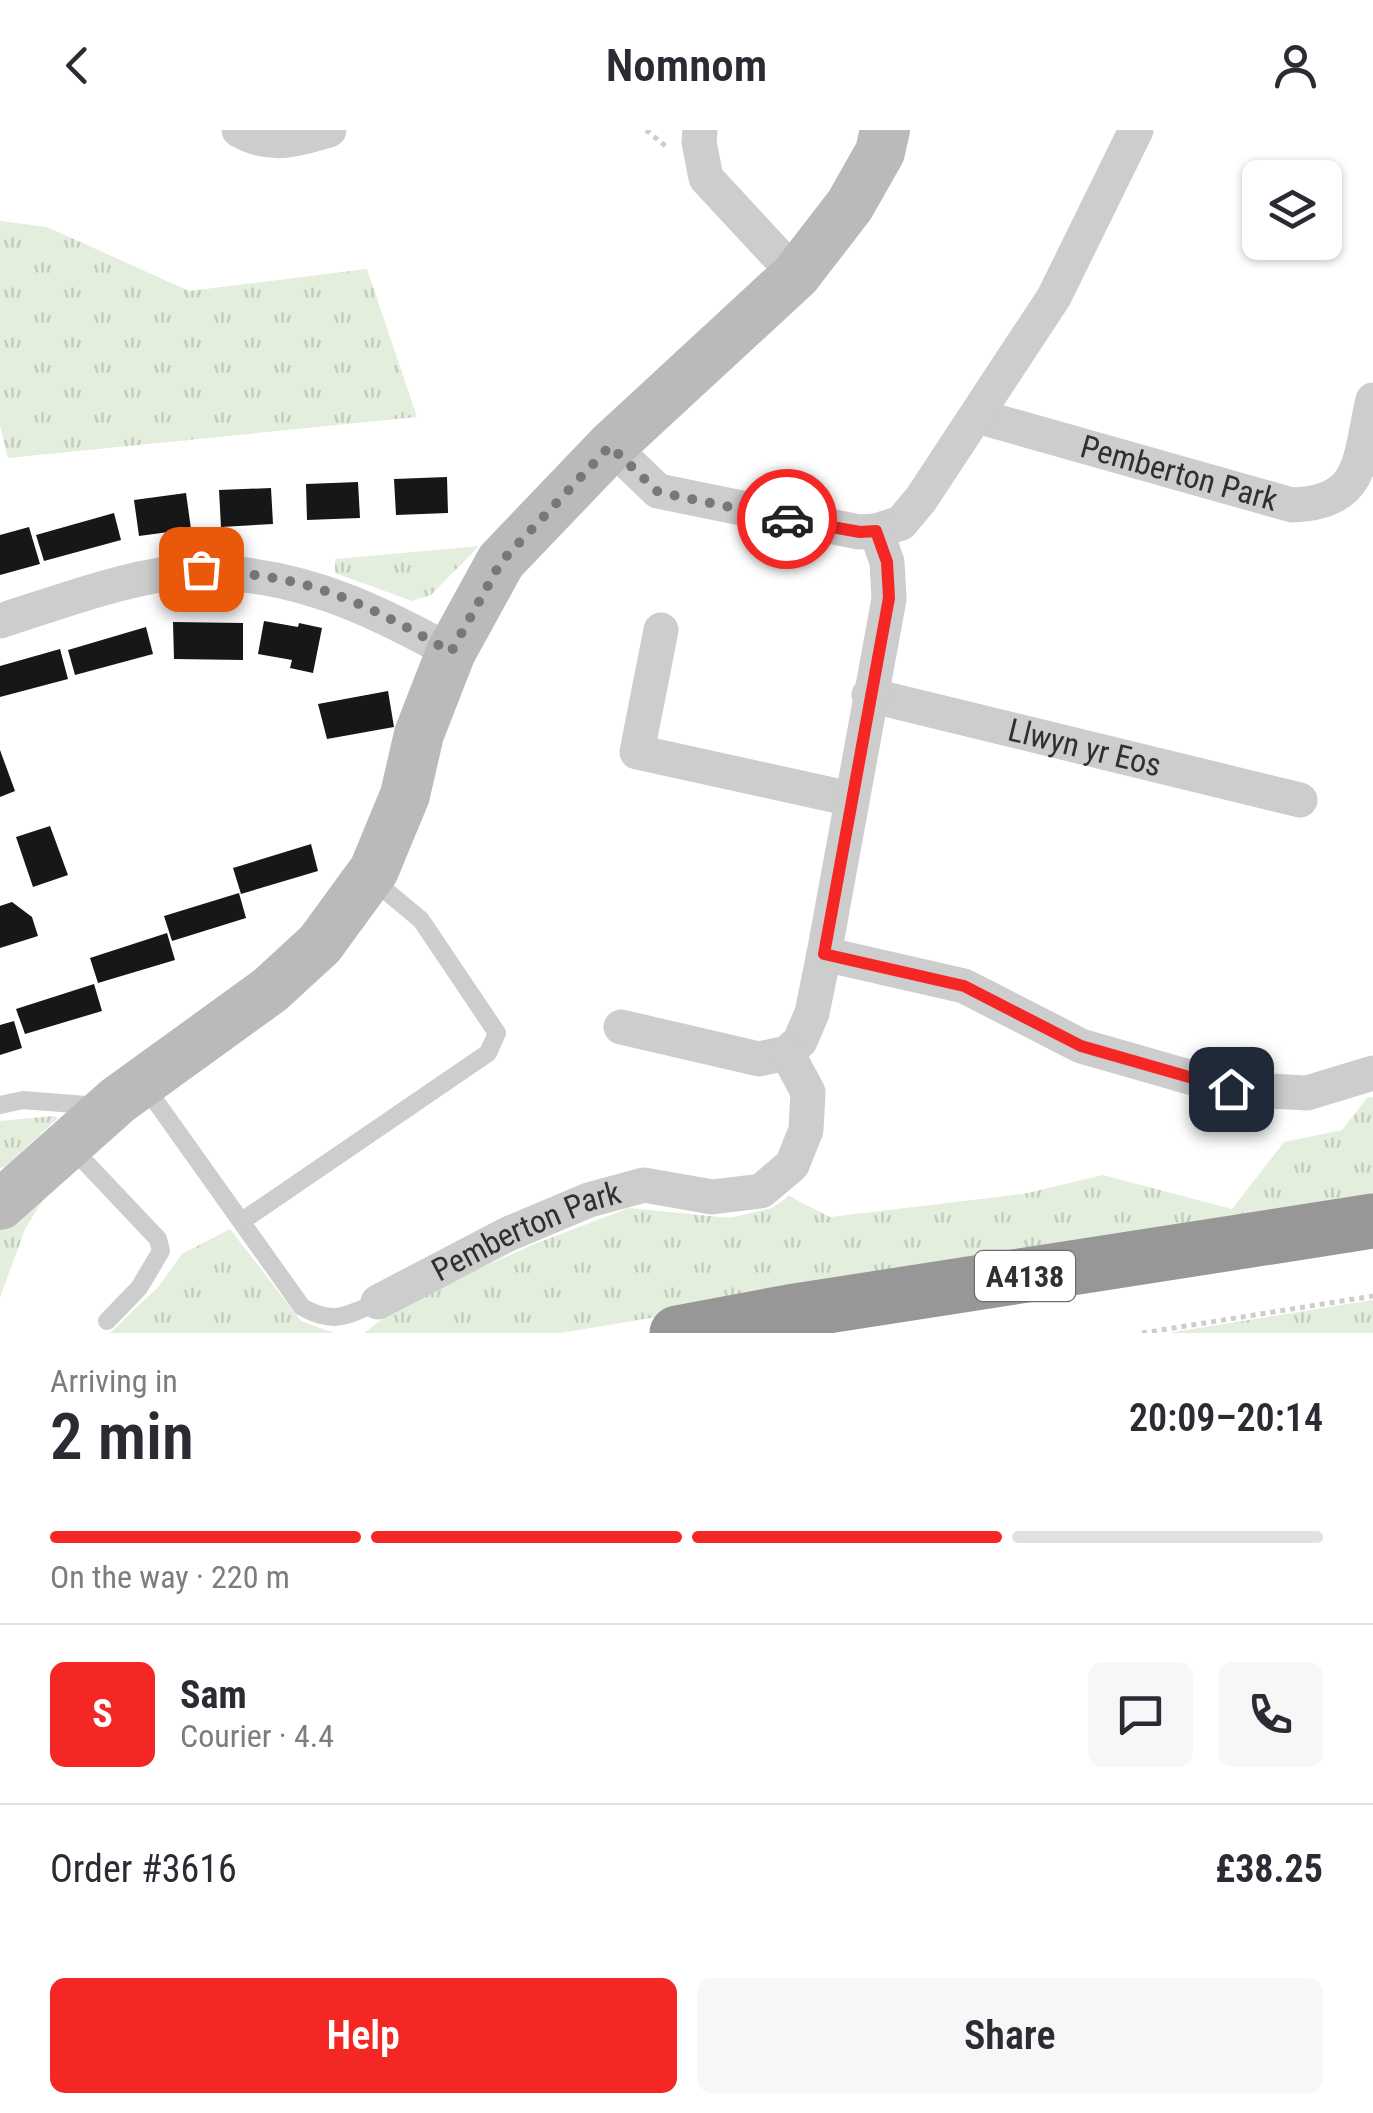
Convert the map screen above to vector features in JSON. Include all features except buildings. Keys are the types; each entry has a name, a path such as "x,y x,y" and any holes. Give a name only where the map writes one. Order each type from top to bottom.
{"highway":[{"name":"A4138","path":"676,1333 1373,1221"}],"main road":[{"path":"0,1205 126,1095 270,990 320,944 369,877 405,795 419,734 451,652 501,562 610,446 796,275 850,205 880,152 886,130"}],"street":[{"path":"240,130 274,143 328,130"},
{"path":"700,130 706,178 796,275"},
{"path":"610,446 658,492 841,529 876,531 901,523 977,416 1054,296 1136,130"},
{"name":"Pemberton Park","path":"977,416 1292,505 1320,504 1338,497 1350,482 1373,400"},
{"path":"621,1027 758,1059 787,1053 800,1041 812,1013 824,954 889,598 887,562 876,531"},
{"path":"0,620 108,587 201,569 280,579 332,593 386,615 451,652"},
{"path":"661,630 637,752 851,800"},
{"name":"Llwyn yr Eos","path":"869,694 1300,800"},
{"path":"824,954 964,986 1081,1046 1231,1089 1307,1094 1373,1073"},
{"name":"Pemberton Park","path":"378,1302 508,1234 589,1200 644,1185 712,1198 761,1191 792,1165 806,1130 808,1092 787,1053"}],"lane":[{"path":"242,1221 488,1053 497,1033 421,920 369,877"},
{"path":"0,1106 23,1100 126,1095 242,1221 302,1306 320,1317 344,1318 378,1302"},
{"path":"68,1144 158,1239 161,1251 139,1288 107,1321"}],"path":[{"path":"646,130 662,144"},
{"path":"1142,1333 1373,1296"}],"green space":[{"path":"0,221 47,227 189,291 367,269 417,417 8,458 0,426"},
{"path":"479,546 431,595 412,601 335,573 335,559"},
{"path":"1373,1097 1373,1198 560,1333 364,1333 406,1301 537,1243 629,1208 730,1218 772,1208 789,1196 830,1217 1023,1194 1103,1175 1232,1209 1284,1142 1342,1130 1367,1098"},
{"path":"58,1118 0,1168 0,1121"},
{"path":"62,1170 25,1229 0,1298 0,1229"},
{"path":"230,1229 301,1321 334,1333 110,1333 159,1286 182,1254"},
{"path":"1373,1300 1373,1333 1168,1333"}],"way so far":[{"path":"201,569 280,579 332,593 386,615 451,652 501,562 610,446 658,492 787,519"}],"route":[{"path":"787,519 860,532 876,531 887,562 889,598 824,954 964,986 1081,1046 1231,1089"}]}
